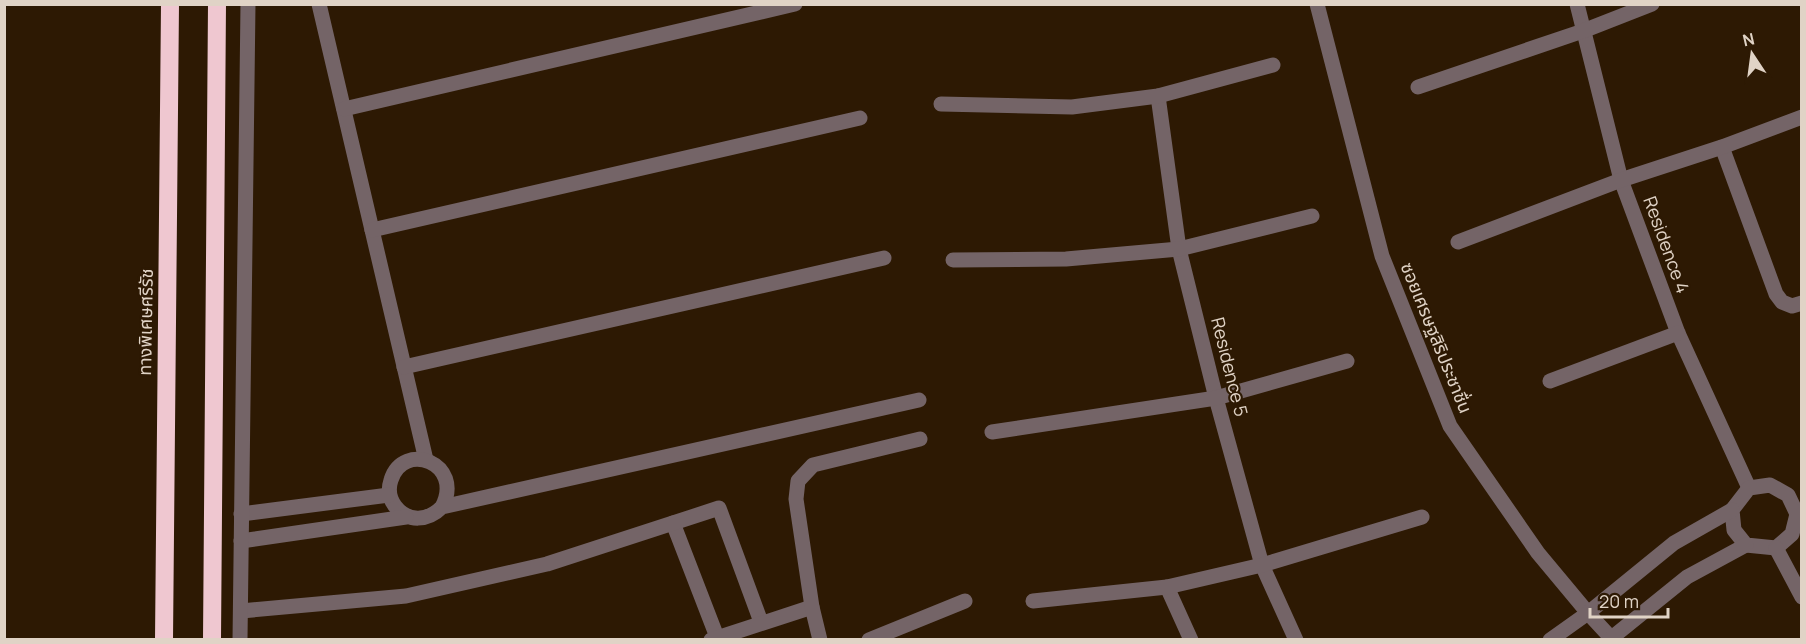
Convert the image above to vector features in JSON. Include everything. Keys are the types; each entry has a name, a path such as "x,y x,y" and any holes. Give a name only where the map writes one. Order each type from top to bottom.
{"highway":[{"name":"ทางพิเศษศรีรัช","path":"164,639 170,4"},
{"path":"212,639 217,4"}],"street":[{"path":"240,639 248,4"},
{"path":"320,4 426,460"},
{"path":"344,109 795,4"},
{"name":"ซอยเศรษฐสิริประชาชื่น","path":"1317,4 1382,256 1450,426 1538,553 1611,639"},
{"name":"Residence 4","path":"1577,4 1622,180 1678,333 1749,488"},
{"path":"1418,87 1583,31 1652,4"},
{"path":"941,104 1072,107 1158,96 1273,65"},
{"name":"Residence 5","path":"1158,96 1179,249 1216,398 1262,565 1296,639"},
{"path":"1458,242 1622,180 1722,147 1802,117"},
{"path":"372,230 860,118"},
{"path":"1722,147 1776,294 1782,302 1792,306 1802,303"},
{"path":"953,260 1066,259 1179,249 1312,216"},
{"path":"404,367 884,258"},
{"path":"1550,381 1678,333"},
{"path":"992,432 1216,398 1347,361"},
{"path":"442,507 920,400"},
{"path":"820,639 812,607 796,499 798,481 813,465 920,439"},
{"path":"241,541 406,517 427,518 436,514 447,498 447,479 435,464 416,459 398,467 392,475 389,495 393,504 406,517"},
{"path":"1550,639 1588,613 1674,543 1732,510 1749,488 1770,484 1788,495 1797,514 1792,534 1776,548 1746,545 1686,577 1611,639"},
{"path":"241,514 389,495"},
{"path":"241,611 406,596 547,564 719,508 761,622"},
{"path":"1732,510 1734,530 1746,545"},
{"path":"1033,601 1167,586 1262,565 1422,517"},
{"path":"673,523 714,638 812,607"},
{"path":"1776,548 1802,597"},
{"path":"1167,586 1191,639"},
{"path":"869,639 965,601"}]}
